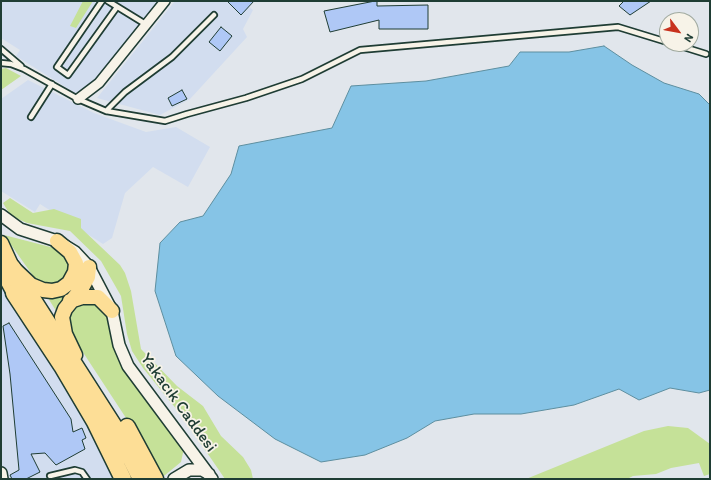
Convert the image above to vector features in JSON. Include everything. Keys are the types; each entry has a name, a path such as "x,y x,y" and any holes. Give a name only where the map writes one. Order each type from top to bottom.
{"highway":[{"path":"7,268 84,377 117,431 150,478"},
{"path":"14,293 62,366 92,416 123,479"}],"main road":[{"path":"7,268 37,288 52,291 60,289 69,283 76,263 70,252 57,241"},
{"path":"1,243 14,293"},
{"path":"84,377 62,326 62,317 70,302 82,288 88,277 89,267"},
{"path":"1,283 14,293"},
{"path":"70,302 82,297 98,297 112,312"}],"street":[{"path":"78,99 99,83 165,1"},
{"name":"Yakacık Caddesi","path":"2,214 20,228 57,241 75,252 89,267 112,312 119,345 128,366 211,477"},
{"path":"178,477 190,462 191,455 187,444"},
{"path":"178,477 189,470 196,469 202,470 211,477"},
{"path":"1,473 2,479"}],"lane":[{"path":"102,1 57,67 68,75 117,7"},
{"path":"108,1 147,25"},
{"path":"106,111 125,92 172,57 214,15"},
{"path":"1,63 11,64 24,69 78,99 106,111 165,121 246,98 302,79 360,50 502,37 570,33 618,27 659,40"},
{"path":"1,49 24,69"},
{"path":"699,52 706,54"},
{"path":"31,117 52,84"},
{"path":"50,476 75,470 82,472 87,479"}],"shaded area":[{"path":"1,1 159,1 88,90 75,93 16,56 20,50 1,38"},
{"path":"175,1 241,1 253,10 243,29 247,37 190,99 160,115 97,98"},
{"path":"28,80 94,113 146,132 176,127 210,147 188,187 153,167 125,193 112,238 103,244 40,204 35,212 1,191 1,99"},
{"path":"1,288 3,288 88,425 114,479 1,479"}],"green space":[{"path":"83,1 93,1 76,28 70,26"},
{"path":"6,68 21,76 1,90 1,69"},
{"path":"10,198 33,213 54,209 81,219 81,228 120,265 125,273 131,291 141,349 177,386 203,406 221,436 243,457 251,470 253,479 225,479 182,416 143,368 132,351 127,334 121,296 101,261 70,231 27,223 9,213 3,203"},
{"path":"4,235 62,250 71,261 65,282 44,287 36,280"},
{"path":"78,282 58,314 48,298 61,295"},
{"path":"82,302 97,303 105,310 128,373 184,448 181,462 164,476 71,334 68,324 71,311"},
{"path":"668,426 688,428 710,444 710,474 704,476 699,463 671,468 656,474 633,476 627,479 526,479 644,431"}],"water":[{"path":"604,46 632,65 664,83 699,94 710,105 710,390 699,393 670,388 639,400 619,389 574,405 521,414 474,414 435,421 407,438 365,455 321,462 275,439 218,396 176,356 155,291 160,243 180,222 203,216 231,174 239,146 332,128 351,86 426,81 509,66 520,52 569,52"}],"building":[{"path":"227,1 254,1 241,15"},
{"path":"377,1 377,6 428,5 428,29 379,29 379,20 330,32 324,11"},
{"path":"624,1 651,1 630,15 619,6"},
{"path":"221,27 232,36 220,51 209,42"},
{"path":"182,90 187,99 172,106 168,98"},
{"path":"9,323 71,419 73,432 82,428 86,438 82,440 85,449 56,465 45,453 31,454 40,472 26,479 12,479 10,475 19,470 10,374 3,326"}]}
